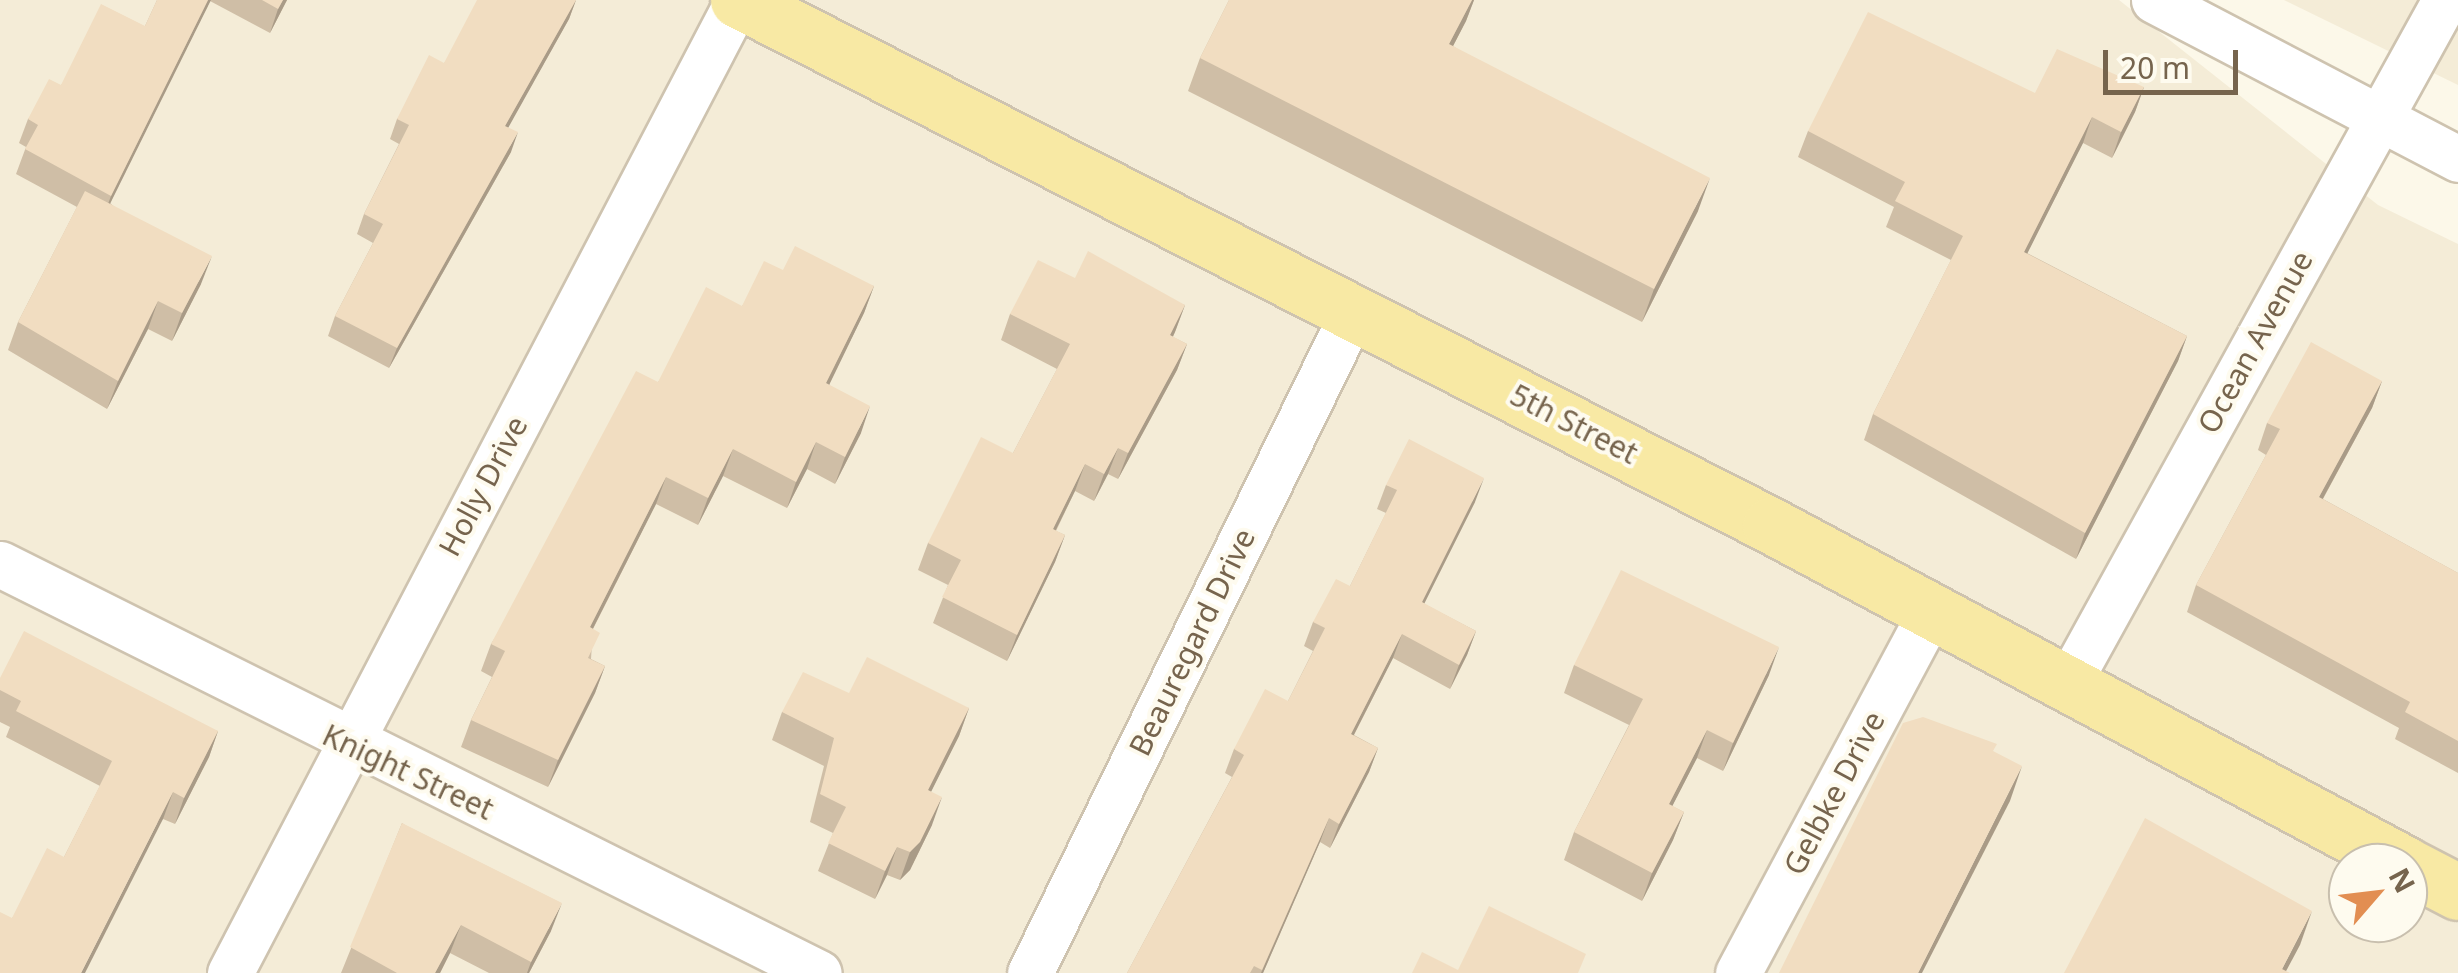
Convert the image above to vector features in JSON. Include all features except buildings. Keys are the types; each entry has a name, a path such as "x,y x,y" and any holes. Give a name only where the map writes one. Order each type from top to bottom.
{"main road":[{"name":"5th Street","path":"738,0 1354,310 2365,843"},
{"name":"5th Street","path":"2428,876 2458,892"}],"street":[{"name":"Holly Drive","path":"230,973 738,0"},
{"path":"2154,0 2458,159"},
{"name":"Ocean Avenue","path":"2068,685 2445,0"},
{"name":"Beauregard Drive","path":"1030,973 1354,310"},
{"name":"Knight Street","path":"0,564 348,745 702,908 819,973"},
{"name":"Gelbke Drive","path":"1738,973 1931,612"}],"shaded area":[{"path":"0,0 2119,0 2378,205 2458,244 2458,973 0,973"},
{"path":"2284,0 2458,0 2458,85"}]}
